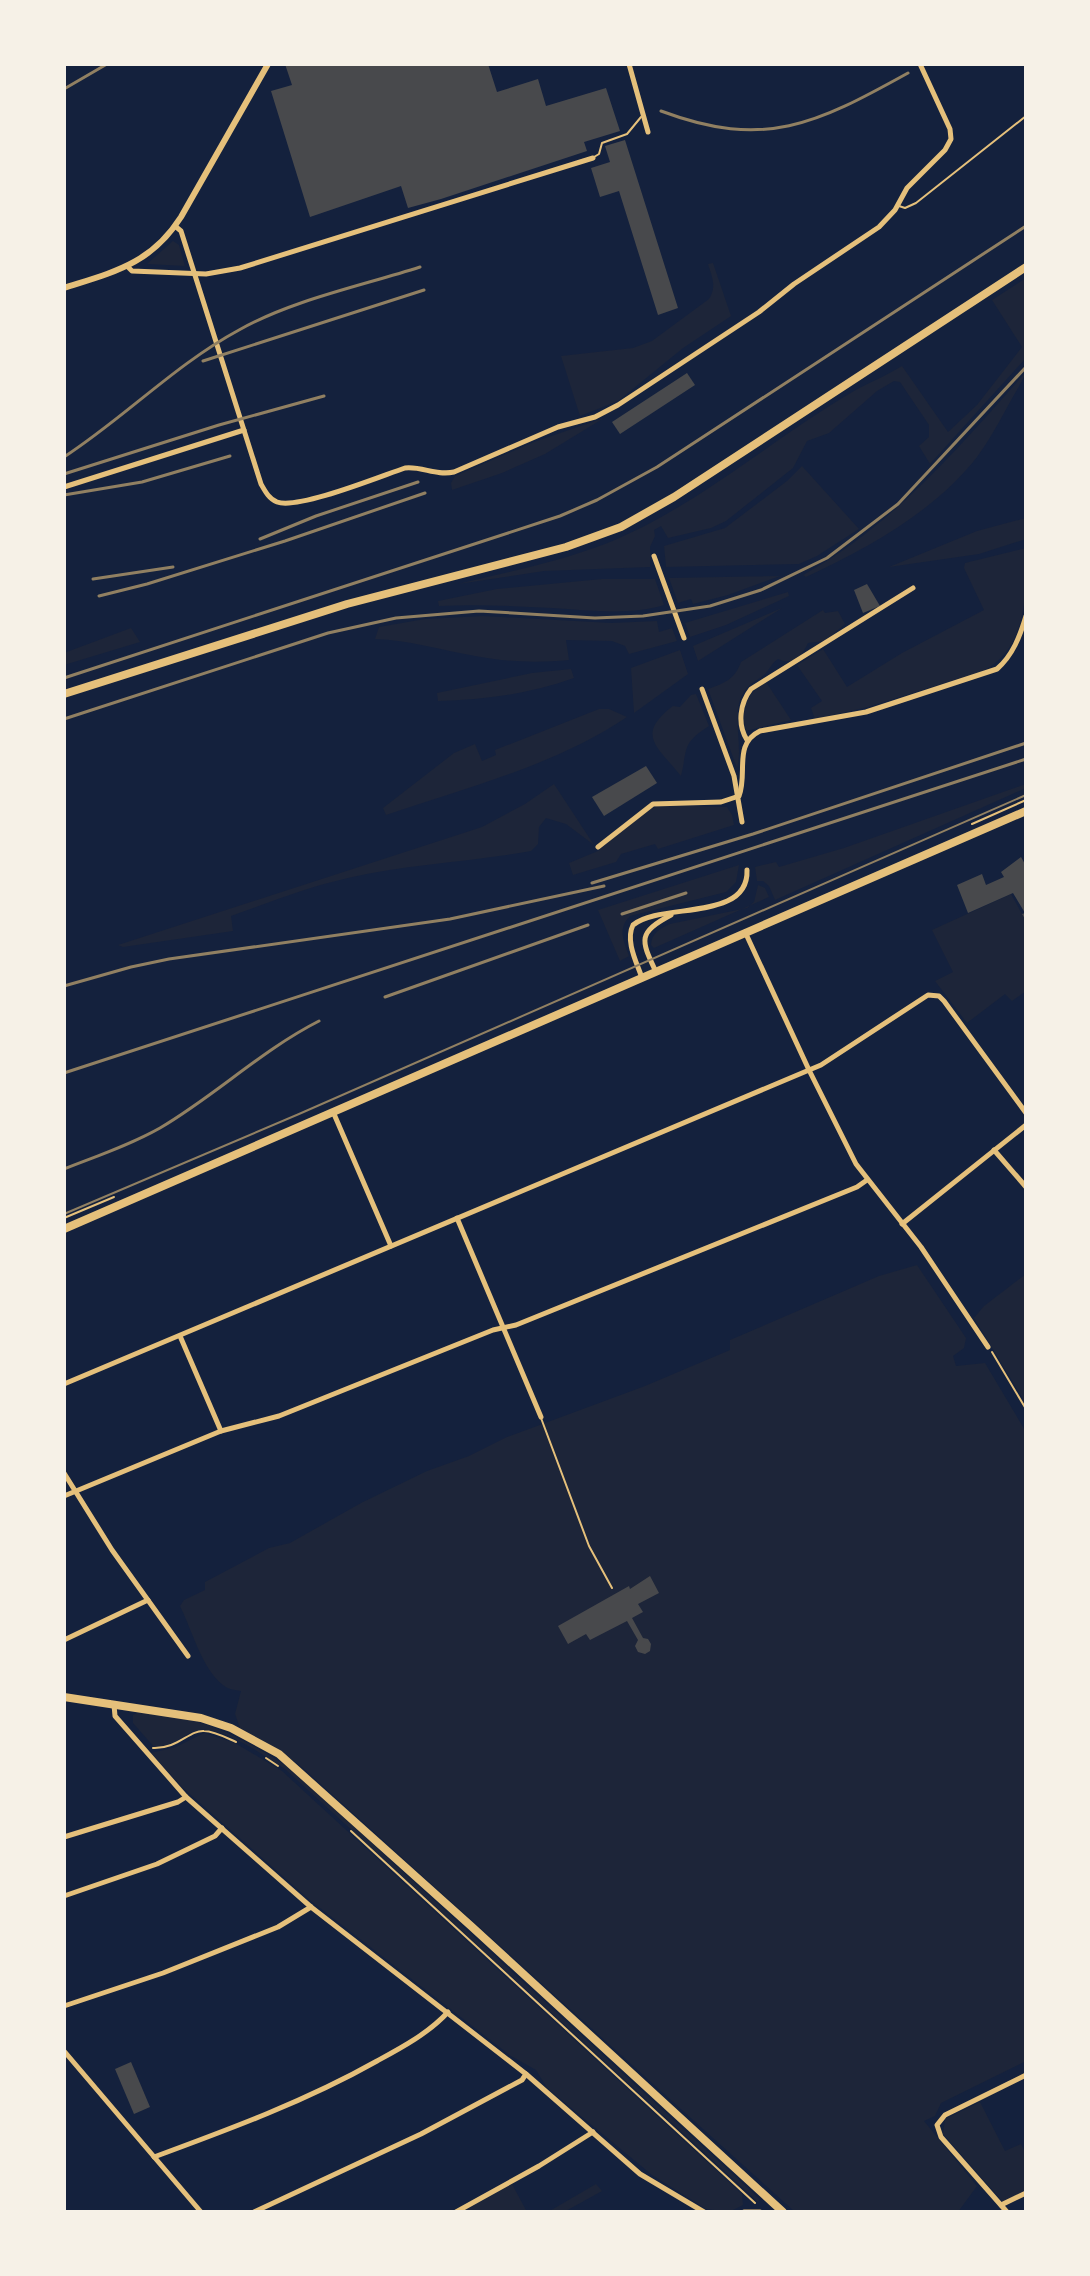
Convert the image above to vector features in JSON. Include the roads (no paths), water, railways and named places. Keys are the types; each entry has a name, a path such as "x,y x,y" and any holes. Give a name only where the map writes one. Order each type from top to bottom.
{"main road":[{"path":"64,694 347,604 566,547 621,527 684,491 1026,267"},
{"path":"64,1229 1026,811"},
{"path":"64,1697 179,1713 216,1722 279,1754 449,1905 783,2212"}],"street":[{"path":"64,288 128,267 154,249 175,226 268,64"},
{"path":"629,64 648,132"},
{"path":"175,226 181,231 261,484 276,502 302,502 405,468 414,467 437,474 454,472 550,431 595,417 618,405 759,312 794,284 879,227 898,206 907,188 939,157 951,139 950,129 920,64"},
{"path":"128,267 132,271 221,272 593,158"},
{"path":"64,487 244,430"},
{"path":"654,556 684,638"},
{"path":"747,740 743,733 742,708 751,689 913,588"},
{"path":"739,796 744,748 747,740 760,731 866,712 986,675 1006,661 1026,616"},
{"path":"702,689 739,796 742,822"},
{"path":"598,847 653,804 721,802 739,796"},
{"path":"642,979 630,943 630,929 638,921 733,899 746,884 747,870"},
{"path":"656,973 644,935 657,923 676,913"},
{"path":"746,934 846,1146 867,1180 902,1224 988,1347"},
{"path":"64,1384 821,1065 919,1000 934,994 944,1001 1026,1113"},
{"path":"334,1114 391,1246"},
{"path":"902,1224 1026,1125"},
{"path":"994,1150 1026,1187"},
{"path":"64,1496 221,1431 279,1416 504,1328 827,1199 867,1180"},
{"path":"457,1218 541,1417"},
{"path":"180,1336 221,1431"},
{"path":"64,1473 112,1550 188,1656"},
{"path":"64,1640 148,1600"},
{"path":"114,1704 115,1716 186,1797 311,1907 526,2074 640,2174 704,2212"},
{"path":"64,1837 186,1797"},
{"path":"64,1896 164,1861 215,1836 222,1828"},
{"path":"64,2006 163,1973 247,1940 294,1919 311,1907"},
{"path":"154,2157 249,2121 360,2071 420,2035 448,2012"},
{"path":"64,2051 201,2212"},
{"path":"254,2212 421,2134 522,2080 526,2074"},
{"path":"1007,2212 941,2137 937,2125 945,2115 1026,2075"},
{"path":"456,2212 593,2132"},
{"path":"1001,2205 1026,2193"},
{"path":"744,2212 758,2211"}],"lane":[{"path":"593,158 599,154 602,143 627,134 644,113"},
{"path":"898,206 905,208 916,203 1026,116"},
{"path":"541,1417 589,1546 612,1588"}],"tram line":[{"path":"64,1214 1026,795"}],"railway":[{"path":"64,89 107,64"},
{"path":"661,111 698,123 731,129 761,130 789,126 845,106 908,73"},
{"path":"64,678 560,516 597,500 657,467 1026,226"},
{"path":"64,457 194,359 239,330 281,310 420,267"},
{"path":"203,361 424,290"},
{"path":"64,719 328,633 396,618 479,611 595,618 643,616 710,606 761,590 827,558 898,504 1026,367"},
{"path":"64,474 324,396"},
{"path":"64,495 142,482 230,456"},
{"path":"260,539 316,516 418,482"},
{"path":"99,596 285,541 425,493"},
{"path":"93,579 173,567"},
{"path":"592,883 753,834 1026,743"},
{"path":"64,1073 1026,759"},
{"path":"64,986 169,959 450,919 604,886"},
{"path":"622,914 686,893"},
{"path":"385,997 588,925"},
{"path":"64,1169 160,1128 278,1045 319,1021"}]}
